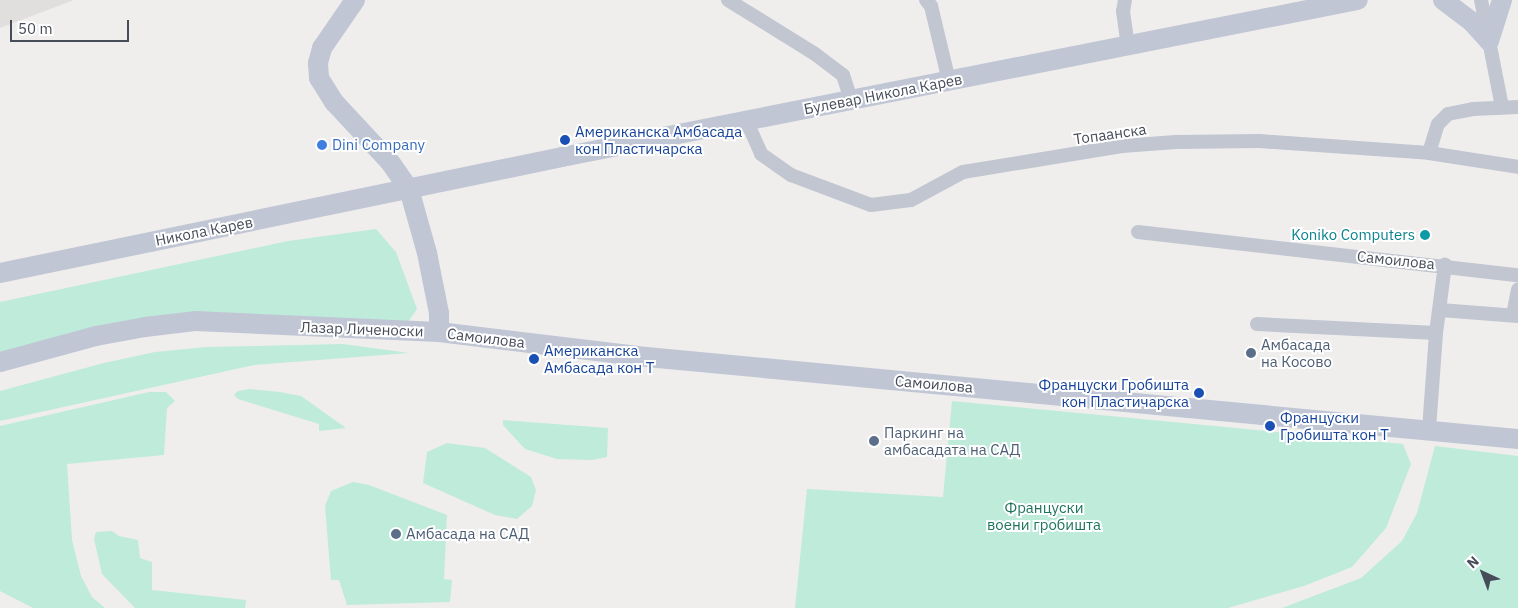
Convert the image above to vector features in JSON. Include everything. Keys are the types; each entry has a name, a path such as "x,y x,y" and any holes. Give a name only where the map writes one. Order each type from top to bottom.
{"street":[{"name":"Лазар Личеноски","path":"0,362 96,336 145,327 195,321 394,332 440,332 439,313 428,254 409,189 390,162 334,102 319,78 318,63 322,48 355,0"},
{"path":"728,0 815,54 843,75 851,100"},
{"path":"926,0 931,6 949,81"},
{"path":"1125,0 1123,11 1128,46"},
{"name":"Булевар Никола Карев","path":"409,189 1358,0"},
{"path":"1443,0 1472,22 1489,41"},
{"path":"1481,0 1502,107"},
{"path":"1489,41 1502,0"},
{"path":"1429,154 1438,124 1444,116 1466,109 1518,108"},
{"name":"Топаанска","path":"747,122 761,154 792,175 871,205 911,200 963,172 1122,146 1176,142 1258,141 1429,154 1518,167"},
{"name":"Никола Карев","path":"0,273 409,189"},
{"name":"Самоилова","path":"1138,232 1445,265 1518,275"},
{"name":"Самоилова","path":"1429,429 1436,333 1445,265"},
{"path":"1440,310 1515,315 1518,289"},
{"path":"1256,324 1436,333"},
{"name":"Самоилова","path":"440,332 636,356 1429,429 1518,439"}],"shaded area":[{"path":"0,0 74,0 0,28"}],"green space":[{"path":"376,229 396,252 417,309 406,325 185,314 0,358 0,302 288,241"},
{"path":"343,344 409,353 254,365 0,421 0,391 104,363 155,352 206,347"},
{"path":"250,389 301,396 346,428 319,431 319,424 238,399 234,395 238,391"},
{"path":"149,392 166,392 175,401 167,408 164,455 67,464 72,540 81,576 92,597 105,608 33,608 0,591 0,426"},
{"name":"Француски воени гробишта","path":"952,401 1403,444 1411,464 1386,528 1352,567 1304,586 1228,608 795,608 807,489 943,497"},
{"path":"503,420 608,428 607,457 592,460 557,459 525,449 503,425"},
{"path":"447,443 485,448 531,477 536,490 532,506 517,519 495,515 423,483 427,452"},
{"path":"1435,446 1518,456 1518,608 1282,608 1361,578 1402,541 1417,513"},
{"path":"353,482 369,485 447,515 444,579 452,580 450,602 347,605 339,580 331,580 325,506 331,491"},
{"path":"112,531 119,536 138,540 140,558 152,562 152,590 246,600 245,608 135,608 102,574 94,539 96,532"}],"place":[{"name":"Американска Амбасада кон Пластичарска","path":"565,140"},
{"name":"Dini Company","path":"322,145"},
{"name":"Koniko Computers","path":"1425,235"},
{"name":"Амбасада на Косово","path":"1251,353"},
{"name":"Американска Амбасада кон Т","path":"534,359"},
{"name":"Француски Гробишта кон Пластичарска","path":"1199,393"},
{"name":"Француски Гробишта кон Т","path":"1270,426"},
{"name":"Паркинг на амбасадата на САД","path":"874,441"},
{"name":"Амбасада на САД","path":"396,534"}]}
